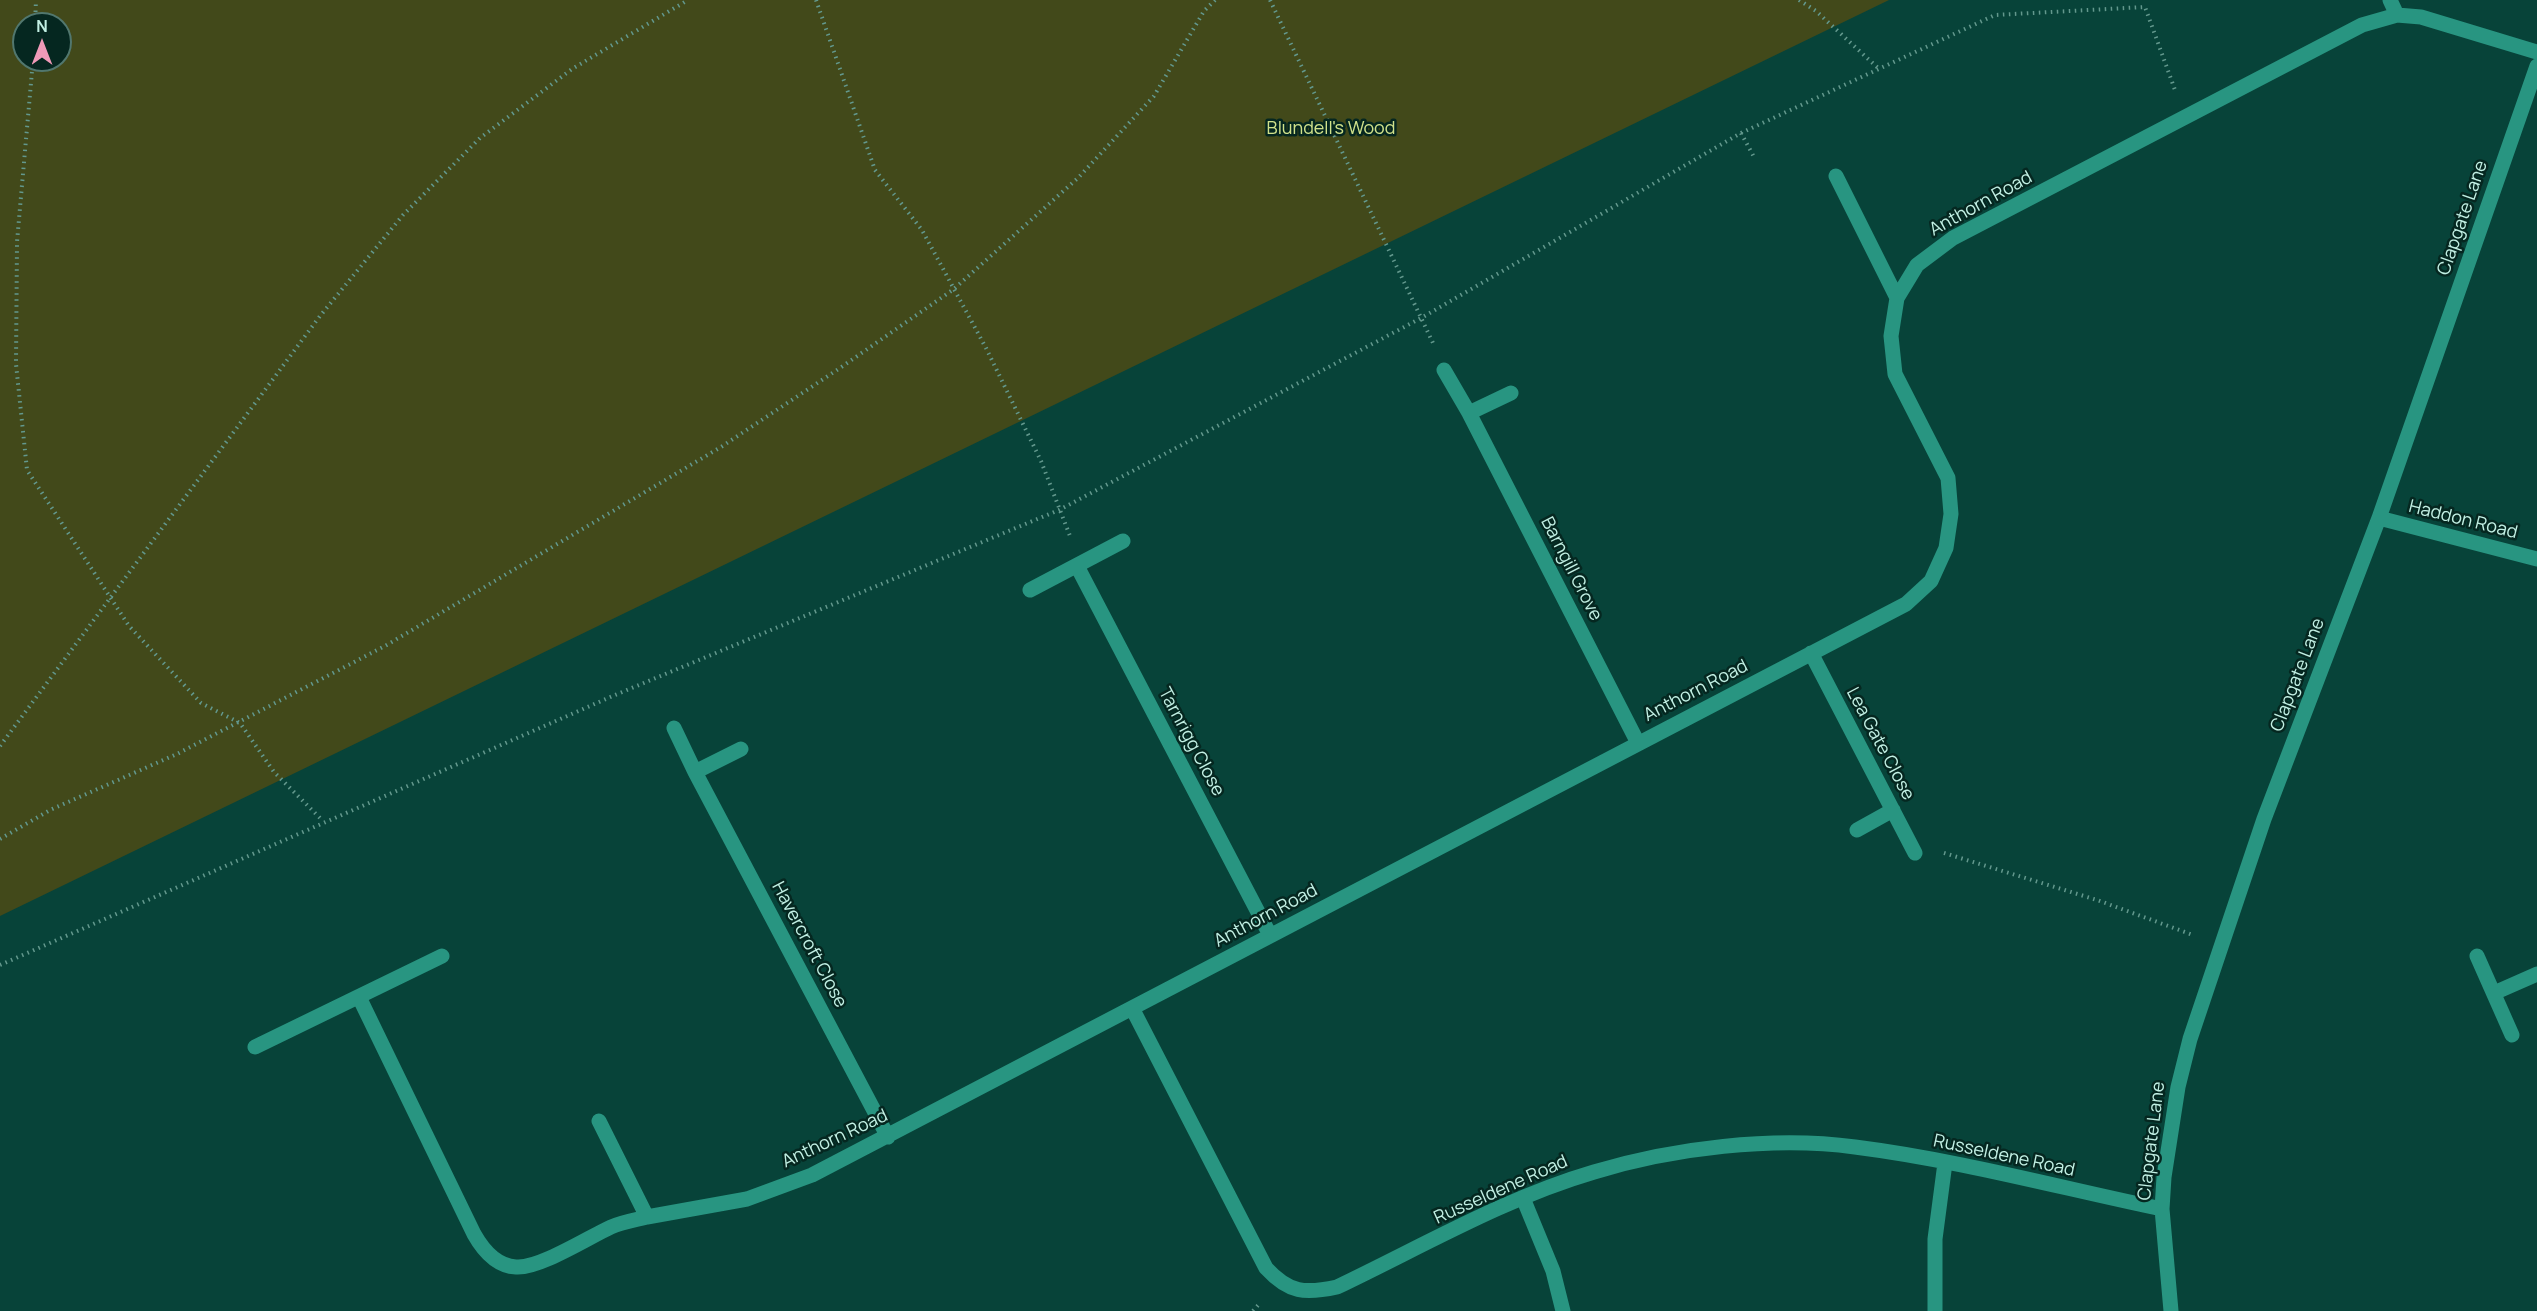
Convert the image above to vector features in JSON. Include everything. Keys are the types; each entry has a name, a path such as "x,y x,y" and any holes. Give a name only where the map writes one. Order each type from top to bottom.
{"street":[{"path":"2390,0 2397,15"},
{"name":"Anthorn Road","path":"359,997 474,1234 481,1246 505,1265 519,1268 544,1260 613,1226 647,1217 747,1199 812,1175 1906,604 1931,581 1946,548 1950,514 1948,478 1895,374 1891,336 1897,298 1917,264 1953,238 2362,25 2397,15 2421,17 2537,52"},
{"name":"Clapgate Lane","path":"2171,1311 2162,1209 2165,1166 2178,1087 2190,1040 2264,819 2379,518 2537,66"},
{"path":"1836,176 1897,298"},
{"name":"Barngill Grove","path":"1444,370 1638,743"},
{"path":"1468,413 1510,393"},
{"name":"Haddon Road","path":"2379,518 2537,560"},
{"path":"1030,590 1123,541"},
{"name":"Tarnrigg Close","path":"1077,566 1270,935"},
{"name":"Lea Gate Close","path":"1811,653 1913,848"},
{"name":"Havercroft Close","path":"674,728 888,1137"},
{"path":"695,772 741,749"},
{"path":"1857,830 1893,810"},
{"path":"255,1047 442,956"},
{"path":"2478,956 2512,1035"},
{"path":"2494,993 2537,974"},
{"name":"Russeldene Road","path":"1132,1008 1266,1268 1278,1282 1297,1291 1316,1291 1337,1287 1522,1198 1593,1172 1654,1157 1763,1145 1854,1147 1945,1163 2162,1209"},
{"path":"599,1121 647,1217"},
{"path":"1935,1311 1935,1239 1945,1163"},
{"path":"1522,1198 1553,1271 1563,1311"}],"path":[{"path":"0,746 320,316 403,215 480,138 572,69 688,0"},
{"path":"816,0 875,170 922,230 986,348 1041,461 1059,510"},
{"path":"0,839 51,810 177,754 240,723 385,646 720,447 954,290 1078,178 1154,96 1204,11 1215,0"},
{"path":"1270,0 1360,193 1423,317"},
{"path":"1799,0 1816,11 1878,69"},
{"path":"0,965 323,821 615,695 1059,510 1423,317 1741,133 1995,15 2145,7 2185,116"},
{"path":"32,72 18,242 16,364 27,470 129,626 201,702 240,723 274,772 323,821"},
{"path":"1741,133 1754,157"},
{"path":"1913,848 2097,900 2222,945"}],"green space":[{"name":"Blundell's Wood","path":"0,0 1889,0 0,916"}]}
